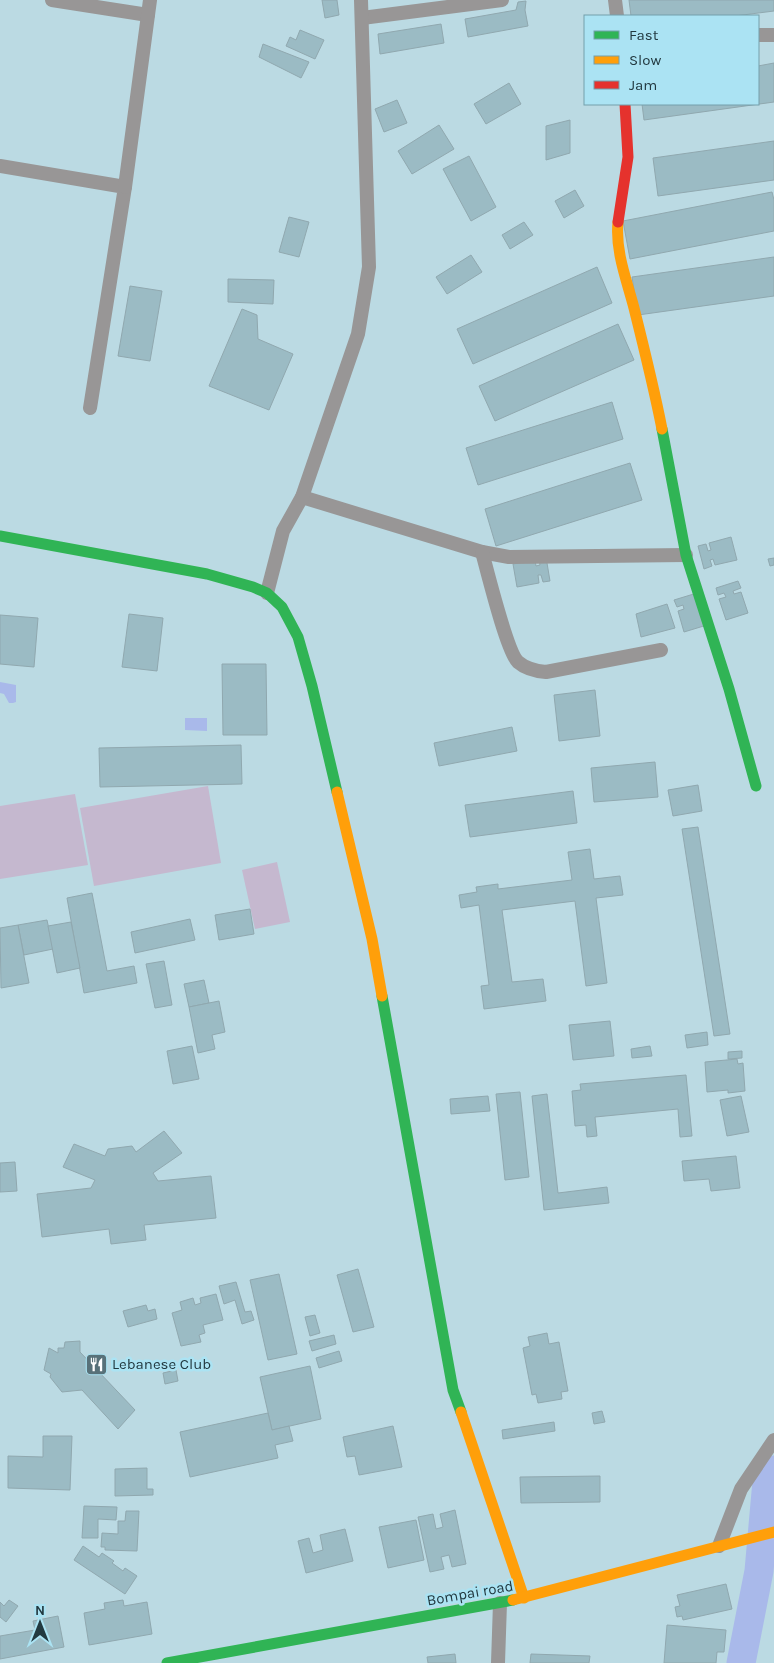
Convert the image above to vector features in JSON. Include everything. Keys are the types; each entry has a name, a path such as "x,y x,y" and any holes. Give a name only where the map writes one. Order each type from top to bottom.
{"street":[{"path":"52,0 148,15"},
{"path":"90,408 125,187 150,0"},
{"path":"267,594 282,531 302,497 358,334 370,267 361,0"},
{"path":"362,18 502,0"},
{"path":"615,0 617,15"},
{"path":"759,35 774,35"},
{"path":"625,105 628,157 617,234 621,259 654,386 686,555 729,689 756,786"},
{"path":"0,166 125,187"},
{"path":"302,497 482,552 516,557 686,555"},
{"path":"0,536 207,574 253,587 267,594 282,607 298,637 312,686 372,939 453,1390 524,1598"},
{"path":"482,552 508,642 516,660 525,668 536,672 546,672 661,650"},
{"path":"719,1546 741,1489 774,1440"},
{"name":"Bompai road","path":"167,1663 524,1598 774,1532"},
{"path":"498,1663 500,1603"}],"shaded area":[{"path":"208,786 221,863 94,886 80,808"},
{"path":"75,794 88,865 0,879 0,806"},
{"path":"277,862 290,922 255,929 242,870"}],"water":[{"path":"0,682 16,685 16,702 9,703 4,694 0,693"},
{"path":"185,718 207,718 207,731 185,730"}],"building":[{"path":"322,0 337,0 339,15 325,18"},
{"path":"629,0 774,0 774,11 743,15 631,15"},
{"path":"526,1 525,10 528,26 468,37 465,19 516,10 518,2"},
{"path":"441,24 444,43 380,54 378,34"},
{"path":"300,30 324,40 315,59 286,46 290,37 296,40"},
{"path":"263,44 309,62 301,78 259,57"},
{"path":"774,63 774,102 759,104 759,66"},
{"path":"509,83 521,104 486,124 474,104"},
{"path":"397,100 407,123 384,132 375,109"},
{"path":"642,105 752,105 644,120"},
{"path":"570,120 570,153 546,160 546,126"},
{"path":"439,125 454,149 412,174 398,151"},
{"path":"774,141 774,180 658,196 653,158"},
{"path":"469,156 496,207 471,221 443,169"},
{"path":"575,190 584,206 564,218 555,201"},
{"path":"772,192 774,200 774,231 630,259 623,221"},
{"path":"289,217 309,222 299,257 279,252"},
{"path":"524,222 533,235 510,249 502,235"},
{"path":"471,255 482,272 447,294 436,277"},
{"path":"774,257 774,296 638,315 632,277"},
{"path":"597,267 612,303 473,364 457,329"},
{"path":"228,279 274,280 273,304 228,302"},
{"path":"130,286 162,291 150,361 118,356"},
{"path":"242,309 257,315 258,339 293,354 269,410 209,386"},
{"path":"618,324 634,360 495,421 479,386"},
{"path":"612,402 623,439 478,485 466,448"},
{"path":"630,463 642,500 496,546 485,509"},
{"path":"731,537 737,560 715,565 713,559 710,560 712,566 704,569 698,546 706,544 708,551 711,550 709,543"},
{"path":"546,557 550,581 543,582 541,575 538,575 539,583 517,587 513,564 535,560 536,566 540,565 539,559"},
{"path":"774,558 774,565 770,566 768,559"},
{"path":"738,581 741,588 733,591 734,594 741,592 748,613 726,620 719,599 726,597 724,593 718,595 716,588"},
{"path":"697,593 707,625 684,632 678,611 684,609 683,605 677,607 674,600"},
{"path":"667,604 675,628 641,637 636,614"},
{"path":"129,614 163,618 157,671 122,667"},
{"path":"0,615 38,618 34,667 0,664"},
{"path":"222,664 266,664 267,735 223,735"},
{"path":"595,690 600,736 559,741 554,695"},
{"path":"512,727 517,751 439,766 434,743"},
{"path":"241,745 242,784 100,787 99,748"},
{"path":"655,762 658,797 594,802 591,768"},
{"path":"698,785 702,811 673,816 668,790"},
{"path":"573,791 577,823 470,837 465,805"},
{"path":"698,827 730,1034 714,1036 682,829"},
{"path":"590,849 594,879 620,876 623,895 596,898 607,983 586,986 575,901 502,910 512,982 543,979 546,1001 484,1009 481,986 489,985 479,905 461,908 459,895 477,892 476,887 498,884 498,889 572,880 568,852"},
{"path":"92,893 107,971 134,966 137,983 84,993 67,898"},
{"path":"250,909 254,934 219,940 215,915"},
{"path":"190,919 195,940 135,953 131,932"},
{"path":"47,920 53,949 24,955 18,925"},
{"path":"71,922 80,968 57,973 48,926"},
{"path":"18,925 29,983 1,988 0,928"},
{"path":"164,961 172,1005 155,1008 146,964"},
{"path":"204,980 209,1003 189,1007 184,984"},
{"path":"219,1001 225,1032 212,1035 215,1049 198,1053 189,1007"},
{"path":"610,1021 614,1056 573,1060 569,1025"},
{"path":"707,1032 708,1045 687,1048 685,1035"},
{"path":"192,1046 199,1079 173,1084 167,1051"},
{"path":"650,1046 652,1056 632,1058 631,1049"},
{"path":"742,1051 742,1058 728,1059 728,1052"},
{"path":"737,1059 738,1064 743,1063 745,1091 728,1093 728,1090 707,1092 705,1062"},
{"path":"686,1075 692,1136 680,1137 678,1109 595,1117 597,1136 587,1137 586,1125 575,1126 572,1091 581,1090 580,1084"},
{"path":"520,1092 529,1177 505,1180 496,1094"},
{"path":"547,1094 558,1193 607,1187 609,1203 544,1210 532,1096"},
{"path":"488,1096 490,1111 451,1114 450,1099"},
{"path":"741,1096 749,1132 727,1136 720,1100"},
{"path":"164,1131 182,1153 153,1173 158,1181 211,1176 216,1218 144,1225 146,1240 111,1244 109,1229 42,1237 37,1194 91,1188 95,1180 63,1167 74,1144 105,1156 108,1149 132,1146 136,1152"},
{"path":"736,1156 740,1188 711,1191 709,1179 684,1181 682,1161"},
{"path":"15,1162 17,1191 0,1192 0,1163"},
{"path":"358,1269 374,1327 353,1332 337,1275"},
{"path":"279,1274 297,1354 268,1360 250,1280"},
{"path":"236,1282 245,1312 251,1311 254,1320 242,1324 235,1300 224,1304 219,1286"},
{"path":"216,1294 223,1320 203,1325 205,1333 199,1335 201,1342 181,1346 172,1313 182,1310 180,1302 193,1298 195,1305 201,1303 200,1298"},
{"path":"146,1305 148,1311 155,1309 157,1319 128,1327 123,1311"},
{"path":"315,1315 320,1333 310,1336 305,1317"},
{"path":"547,1333 549,1344 559,1342 568,1391 561,1392 562,1399 538,1403 536,1394 532,1395 523,1348 530,1346 528,1337"},
{"path":"334,1335 336,1344 312,1351 309,1341"},
{"path":"80,1341 80,1352 135,1410 118,1429 82,1390 62,1392 50,1377 51,1374 44,1370 49,1348 58,1353 58,1348 64,1348 65,1342"},
{"path":"339,1351 342,1361 319,1368 316,1358"},
{"path":"310,1366 321,1419 272,1430 260,1377"},
{"path":"176,1370 178,1381 165,1384 163,1373"},
{"path":"602,1411 605,1422 594,1424 592,1413"},
{"path":"268,1413 272,1430 289,1426 293,1441 275,1445 278,1458 190,1477 180,1432"},
{"path":"554,1422 555,1431 503,1439 502,1430"},
{"path":"393,1426 402,1467 359,1475 355,1456 347,1457 343,1437"},
{"path":"43,1436 72,1436 70,1490 8,1488 8,1456 43,1457"},
{"path":"147,1468 147,1489 153,1489 153,1495 115,1496 115,1469"},
{"path":"600,1476 600,1502 521,1503 520,1477"},
{"path":"84,1506 117,1507 116,1520 98,1519 98,1538 82,1538"},
{"path":"455,1510 466,1564 452,1567 449,1555 441,1557 444,1569 430,1572 418,1517 433,1514 436,1529 443,1527 440,1514"},
{"path":"126,1511 139,1511 137,1551 105,1550 105,1547 101,1547 102,1533 118,1534 118,1521 125,1521"},
{"path":"416,1520 424,1560 388,1568 379,1527"},
{"path":"345,1529 353,1561 306,1573 298,1541 309,1538 313,1553 323,1550 320,1535"},
{"path":"83,1546 99,1557 102,1553 114,1561 112,1563 123,1571 125,1568 137,1576 125,1594 74,1560"},
{"path":"726,1584 732,1609 683,1620 682,1616 677,1617 675,1607 680,1606 677,1595"},
{"path":"9,1600 18,1606 6,1622 0,1617 0,1602 4,1606"},
{"path":"123,1600 124,1606 147,1602 152,1634 89,1645 84,1613 105,1609 104,1603"},
{"path":"58,1616 64,1647 0,1659 0,1636 35,1630 33,1621"},
{"path":"667,1625 726,1630 724,1652 717,1652 716,1663 664,1663"},
{"path":"455,1654 456,1663 428,1663 427,1657"},
{"path":"531,1654 590,1656 589,1663 530,1663"}],"waterway":[{"path":"741,1663 759,1571 767,1481 774,1470"}],"traffic: fast":[{"path":"662,429 686,555 729,689 756,786"},
{"path":"0,536 207,574 267,593 282,607 298,637 312,686 337,792"},
{"path":"382,996 453,1390 461,1412"},
{"path":"167,1663 513,1600"}],"traffic: slow":[{"path":"618,222 618,244 622,266 634,308 662,429"},
{"path":"337,792 372,939 382,996"},
{"path":"461,1412 524,1598"},
{"path":"513,1600 774,1532"}],"traffic: jam":[{"path":"618,222 628,157 625,105"}],"place":[{"name":"Lebanese Club","path":"96,1364"}]}
